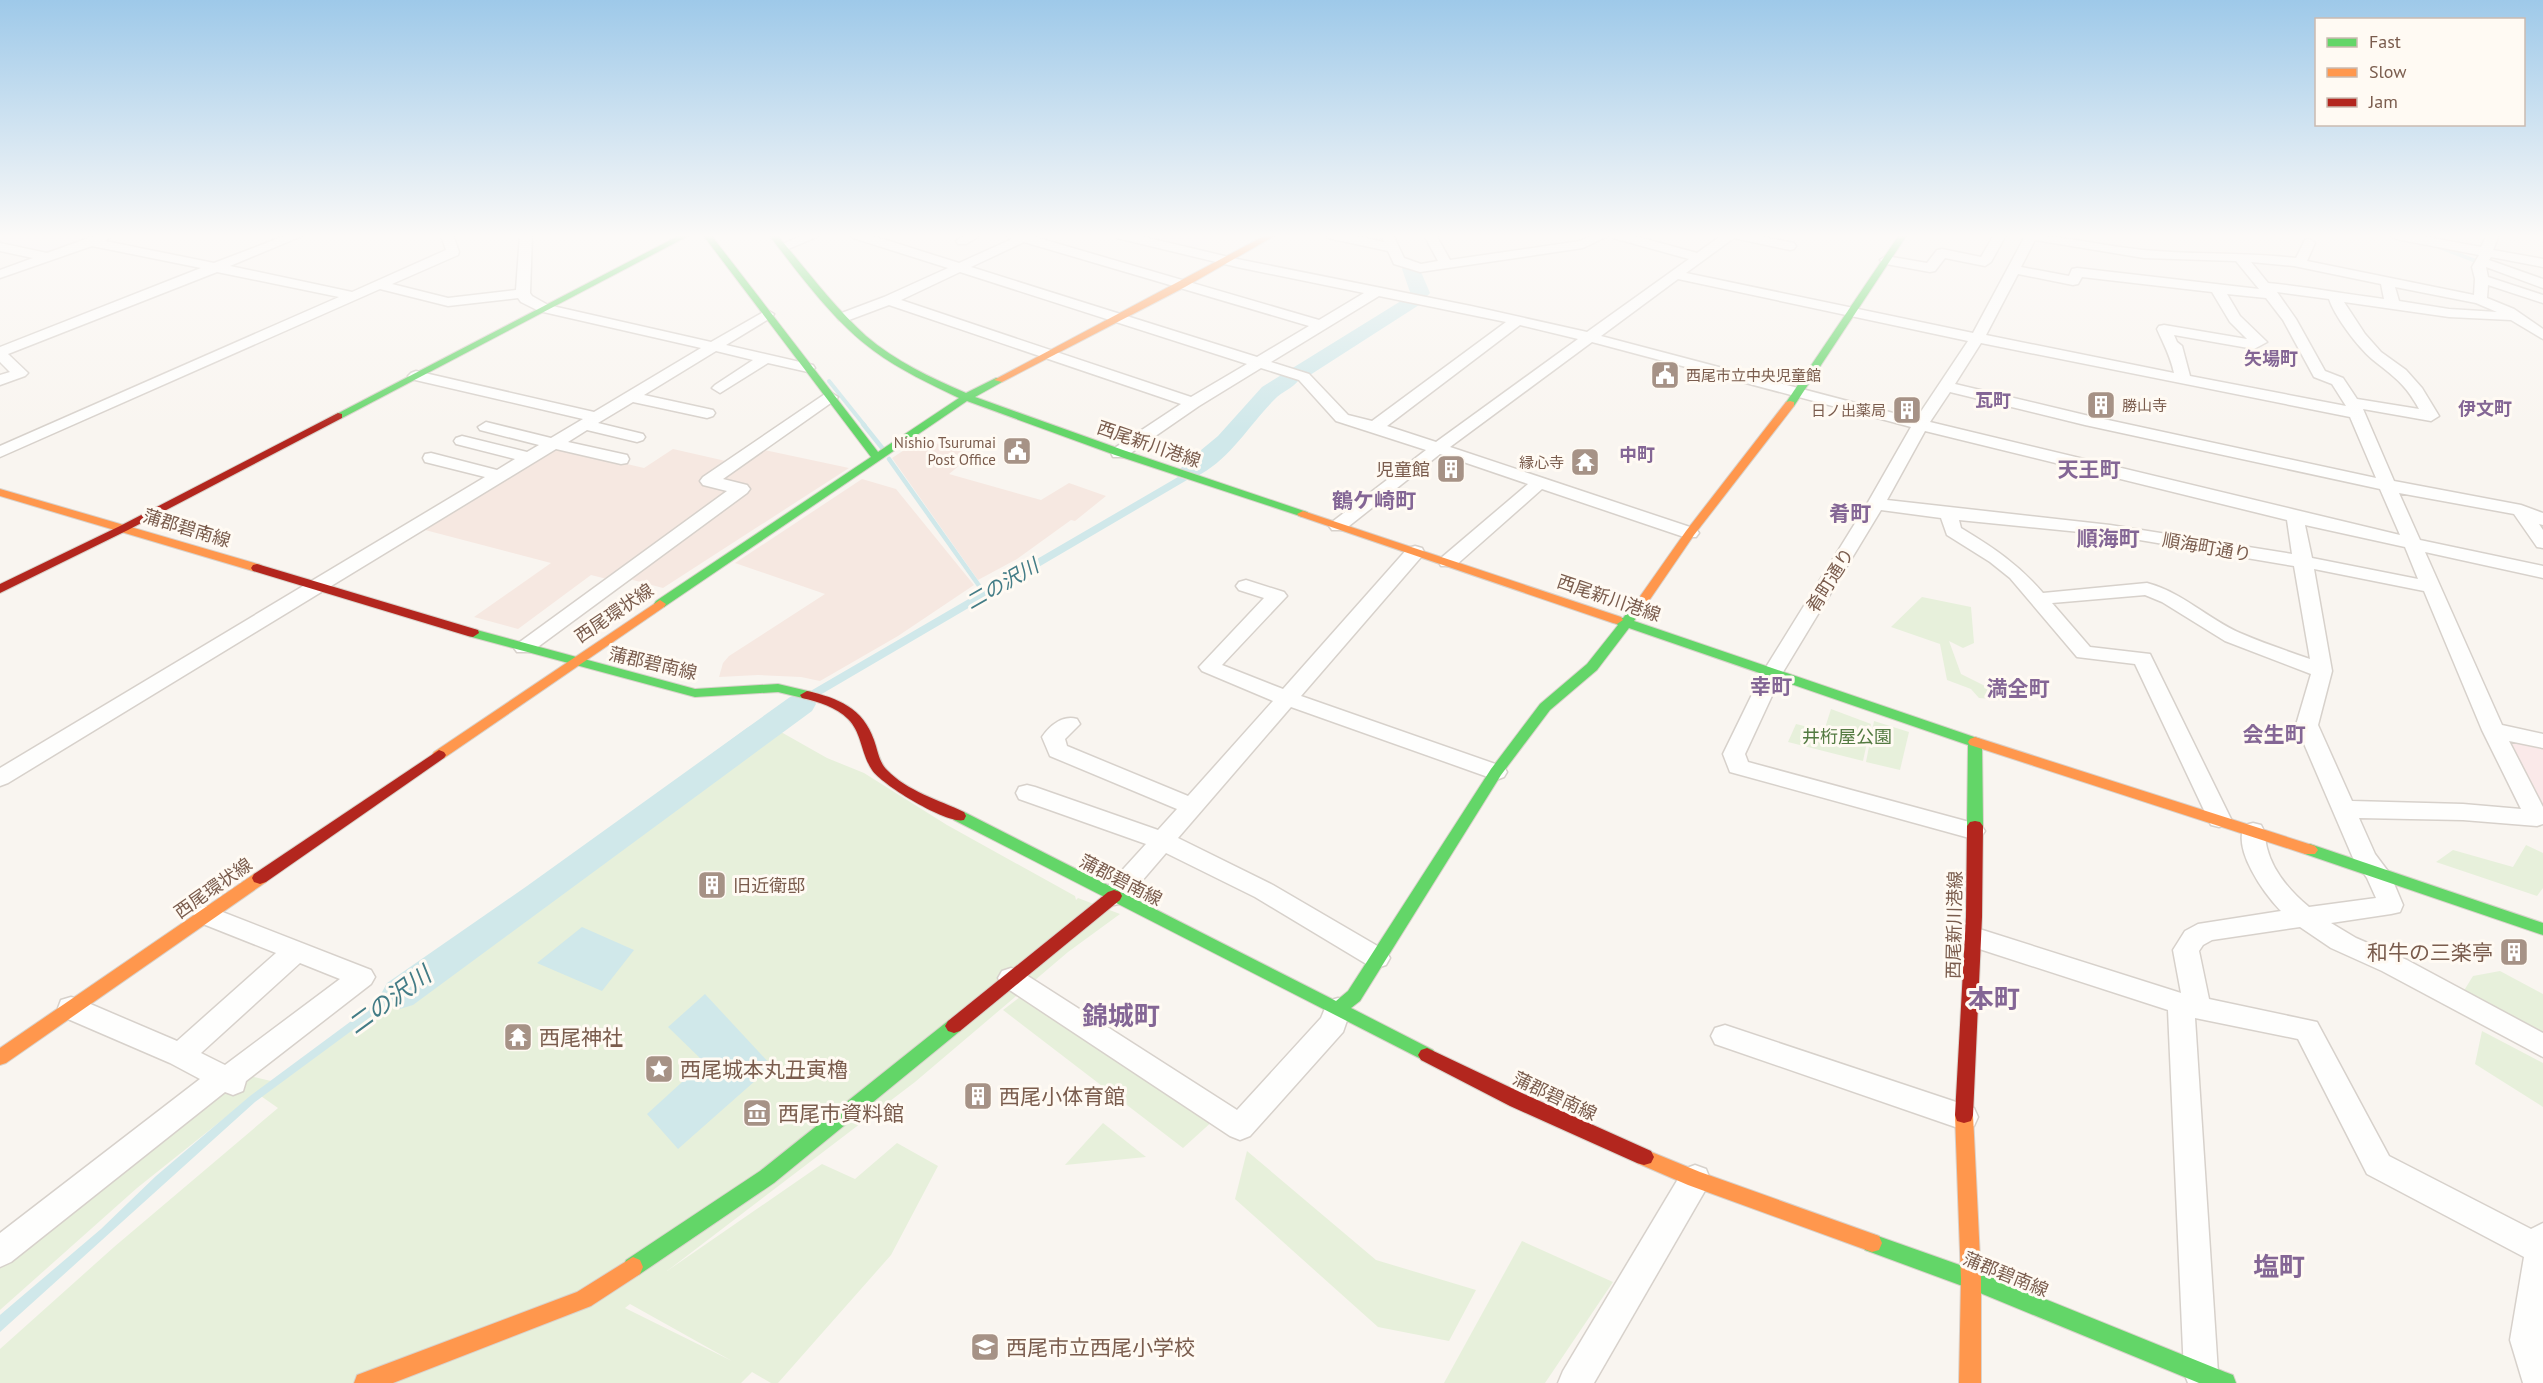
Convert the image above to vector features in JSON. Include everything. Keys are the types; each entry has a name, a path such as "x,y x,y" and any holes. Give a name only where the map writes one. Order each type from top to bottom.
{"main road":[{"path":"0,589 124,528 560,300"},
{"path":"756,300 877,458"},
{"name":"西尾新川港線","path":"829,300 844,318 875,347 913,372 965,398 1119,453 1448,562 1976,742 1973,937 1964,1117 1971,1279 1970,1383"},
{"name":"西尾環状線","path":"0,1058 574,662 965,398 1154,300"},
{"path":"1338,1009 1354,996 1496,772 1545,707 1592,667 1627,623 1690,533 1798,393 1860,300"},
{"name":"蒲郡碧南線","path":"0,492 524,648 695,693 778,688 836,703 855,716 864,734 873,763 889,780 1517,1100 1695,1179 1971,1279 2213,1378"},
{"path":"1976,742 2219,819 2543,929"},
{"path":"365,1383 584,1299 767,1177 1114,896"}],"street":[{"path":"0,380 20,373 0,353 134,300"},
{"path":"0,452 346,300"},
{"path":"438,300 448,302 468,300"},
{"path":"527,300 544,308 808,368"},
{"path":"844,318 889,300 1193,404"},
{"path":"1060,300 1304,377 1342,418 1376,426 1690,533"},
{"path":"1232,300 1320,325"},
{"path":"1119,453 1193,404 1362,300"},
{"path":"1425,300 1589,337 1798,393 2295,516 2543,572"},
{"path":"1338,526 1438,448 1642,300"},
{"path":"1789,300 2241,391 2354,408 2431,416 2417,391 2401,373 2376,356 2360,337 2338,300"},
{"name":"肴町通り","path":"1973,831 1738,767 1734,754 1773,672 1876,504 1921,424 1977,338 1998,300"},
{"path":"2184,380 2175,346 2171,345 2164,329 2254,345 2260,342 2239,326 2223,300"},
{"path":"2275,300 2301,338 2319,374 2338,381 2354,408 2493,730 2537,818 2463,812 2368,811 2343,808"},
{"path":"2357,300 2449,313 2520,318"},
{"path":"2391,300 2393,304"},
{"path":"2480,300 2520,318 2543,335"},
{"path":"0,778 767,314"},
{"path":"1376,426 1518,320"},
{"path":"720,388 765,359"},
{"path":"416,376 591,421 637,436"},
{"path":"1946,386 2085,420 2338,476 2521,510 2541,531"},
{"path":"2241,391 2242,412"},
{"path":"631,397 706,413"},
{"path":"524,648 741,489 709,480 830,397"},
{"path":"486,427 621,459"},
{"path":"462,441 530,458"},
{"path":"431,458 500,476"},
{"path":"1448,562 1539,483"},
{"name":"順海町通り","path":"1876,504 1949,514 2110,530 2305,562 2430,587"},
{"path":"1949,514 1953,531 2010,569 2084,653 2143,658 2219,819"},
{"path":"2213,1378 2186,950 2194,938 2207,931 2391,904 2378,874 2366,858 2307,725 2322,671 2305,562 2295,516"},
{"path":"1114,896 1415,552"},
{"path":"1246,586 1277,596 1209,667 1288,699 1496,772"},
{"path":"2038,599 2147,589 2169,598 2232,637 2322,671"},
{"path":"1069,723 1053,737 1058,751 1193,807"},
{"path":"2493,730 2543,741"},
{"path":"1027,793 1163,841 1264,891 1377,958"},
{"path":"2253,831 2254,845 2271,883 2303,918 2340,941 2395,965 2543,1046"},
{"path":"0,1252 229,1081 362,977 207,915"},
{"path":"1973,937 2189,1006 2307,1030 2378,1165 2542,1246 2527,1340 2540,1383"},
{"path":"180,1055 297,950"},
{"path":"1011,978 1239,1127 1333,1024 1338,1009"},
{"path":"71,1008 180,1055 229,1081"},
{"path":"1725,1036 1964,1117"},
{"path":"1575,1383 1695,1179"}],"shaded area":[{"path":"921,439 981,456 960,465 949,474 1041,500 1069,483 1106,496 1075,521 1071,520 1017,559 978,580 892,458"},
{"path":"559,448 644,468 673,449 739,464 760,449 849,468 663,588 618,576 611,580 591,575 518,629 474,617 551,563 425,530"},
{"path":"862,479 896,489 974,585 898,636 820,681 801,677 758,675 719,677 723,663 729,656 825,594 735,563"},
{"path":"2510,739 2543,746 2543,807 2540,806"}],"green space":[{"path":"1922,597 1971,607 1974,643 1963,648 1949,641 1961,674 2015,701 1979,698 1971,689 1947,680 1940,644 1891,627"},
{"name":"井桁屋公園","path":"1831,709 1871,724 1863,761 1788,742 1796,724 1824,731"},
{"path":"760,720 827,758 864,773 947,825 1075,896 1076,900 1078,898 1120,914 1068,952 915,1082 667,1271 822,1164 855,1179 897,1143 938,1166 891,1255 778,1383 771,1383 752,1372 741,1383 0,1383 0,1349 114,1247 278,1108 258,1094","holes":["630,1304 732,1361 625,1308"]},
{"path":"1874,721 1909,732 1900,770 1866,762"},
{"path":"2526,845 2543,853 2543,888 2537,896 2436,862 2453,850 2513,867"},
{"path":"2500,971 2543,994 2543,1041 2460,997 2473,976"},
{"path":"1020,997 1215,1119 1183,1148 1003,1010"},
{"path":"2482,1031 2543,1063 2543,1107 2475,1064"},
{"path":"242,1074 271,1081 137,1188 0,1310 0,1256"},
{"path":"1103,1123 1146,1157 1065,1165"},
{"path":"1247,1151 1376,1260 1476,1290 1449,1341 1378,1327 1235,1199"},
{"path":"1522,1241 1613,1282 1545,1383 1444,1383"}],"water":[{"path":"1178,477 1187,480 757,732 255,1102 0,1332 0,1315 101,1229 156,1176 250,1096 747,728"},
{"path":"582,927 634,950 602,991 537,963"},
{"path":"705,994 772,1066 678,1149 647,1114 704,1062 668,1027"}],"waterway":[{"name":"二の沢川","path":"1302,370 1412,301"},
{"name":"二の沢川","path":"1192,470 1226,441 1270,392 1291,377"},
{"path":"829,381 865,426"},
{"path":"863,424 883,449"},
{"path":"889,459 985,594"},
{"name":"二の沢川","path":"400,994 540,895 801,704"}],"traffic: fast":[{"path":"338,416 562,300"},
{"path":"756,300 877,458"},
{"path":"826,300 849,325 877,349 920,375 964,396 1149,463 1303,514"},
{"path":"1790,404 1860,300"},
{"path":"660,604 965,398 999,380"},
{"path":"1338,1009 1354,996 1496,772 1545,707 1592,667 1640,605"},
{"path":"1617,620 1975,742 1975,826"},
{"path":"473,633 695,693 778,688 807,695"},
{"path":"959,816 1427,1055"},
{"path":"2310,850 2543,929"},
{"path":"633,1267 767,1177 954,1026"},
{"path":"1872,1243 1971,1279 2225,1383"}],"traffic: slow":[{"path":"999,380 1154,300"},
{"path":"1640,605 1690,533 1790,404"},
{"path":"0,492 257,568"},
{"path":"1303,514 1617,620"},
{"path":"439,755 660,604"},
{"path":"1975,742 2310,850"},
{"path":"0,1058 260,878"},
{"path":"1964,1115 1971,1279 1970,1383"},
{"path":"1644,1157 1695,1179 1872,1243"},
{"path":"365,1383 584,1299 633,1267"}],"traffic: jam":[{"path":"0,589 124,528 338,416"},
{"path":"257,568 473,633"},
{"path":"807,695 834,703 855,718 865,735 875,764 888,779 912,794 959,816"},
{"path":"260,878 439,755"},
{"path":"1964,1115 1974,917 1975,826"},
{"path":"954,1026 1114,896"},
{"path":"1427,1055 1517,1100 1644,1157"}],"place":[{"name":"西尾市立中央児童館","path":"1665,375"},
{"name":"勝山寺","path":"2101,405"},
{"name":"日ノ出薬局","path":"1907,410"},
{"name":"Nishio Tsurumai Post Office","path":"1017,451"},
{"name":"縁心寺","path":"1585,462"},
{"name":"児童館","path":"1451,469"},
{"name":"旧近衛邸","path":"712,885"},
{"name":"和牛の三楽亭","path":"2514,952"},
{"name":"西尾神社","path":"518,1037"},
{"name":"西尾城本丸丑寅櫓","path":"659,1069"},
{"name":"西尾小体育館","path":"978,1096"},
{"name":"西尾市資料館","path":"757,1113"},
{"name":"西尾市立西尾小学校","path":"985,1347"}],"district":[{"name":"矢場町","path":"2271,358"},
{"name":"瓦町","path":"1993,400"},
{"name":"伊文町","path":"2485,408"},
{"name":"中町","path":"1637,454"},
{"name":"天王町","path":"2089,469"},
{"name":"鶴ケ崎町","path":"1374,500"},
{"name":"肴町","path":"1850,513"},
{"name":"順海町","path":"2108,538"},
{"name":"幸町","path":"1771,686"},
{"name":"満全町","path":"2018,688"},
{"name":"会生町","path":"2274,734"},
{"name":"本町","path":"1994,998"},
{"name":"錦城町","path":"1121,1015"},
{"name":"塩町","path":"2279,1266"}]}
